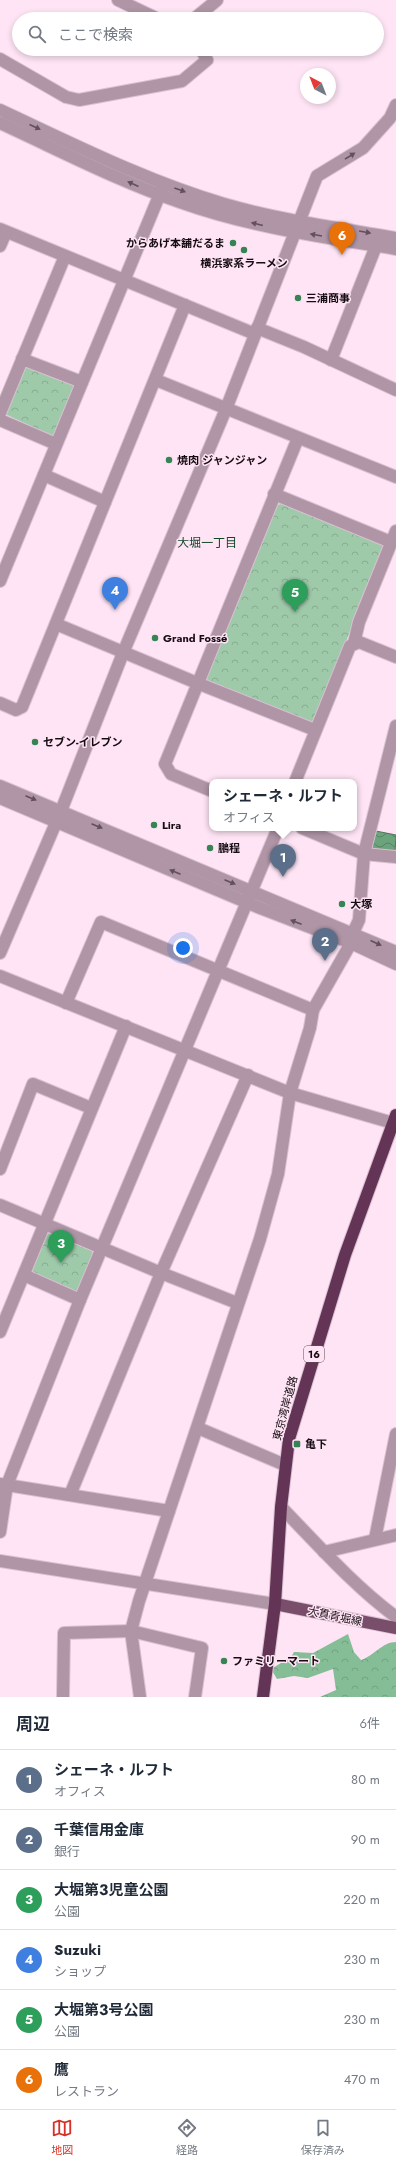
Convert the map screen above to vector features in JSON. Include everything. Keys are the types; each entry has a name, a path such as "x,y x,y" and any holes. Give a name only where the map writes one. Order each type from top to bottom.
{"highway":[{"name":"東京湾岸道路","path":"263,1697 275,1604 281,1507 289,1439 298,1403 345,1255 394,1118"}],"main road":[{"name":"大貫青堀線","path":"275,1604 396,1628"}],"street":[{"path":"118,0 143,12"},
{"path":"202,12 217,0"},
{"path":"0,59 66,97 79,100 182,81 207,60 205,56"},
{"path":"0,953 59,817 123,653 226,409 317,176 363,148 390,118 396,105"},
{"path":"0,110 162,189"},
{"path":"0,123 162,189 225,204 297,226 376,246 396,249"},
{"path":"0,581 162,189"},
{"path":"297,226 396,238"},
{"path":"0,246 3,231 185,305 331,360 396,389"},
{"path":"331,360 376,246"},
{"path":"0,413 65,256"},
{"path":"0,703 16,710 22,707 156,380 185,305"},
{"path":"22,359 82,382"},
{"path":"156,380 396,477"},
{"path":"0,420 56,444"},
{"path":"209,790 170,774 165,764 298,438"},
{"path":"44,475 105,502"},
{"path":"274,494 394,536 359,622 354,643 350,646 296,779"},
{"path":"56,624 123,653 315,730"},
{"path":"354,643 358,642 396,657"},
{"path":"140,1697 131,1631 145,1583 198,1428 237,1303 260,1239 278,1174 290,1093 310,1028 313,1010 352,938 359,920 364,854 396,726"},
{"path":"0,786 59,817 249,897 352,938 396,952"},
{"path":"0,798 59,817"},
{"path":"0,1532 4,1484 277,831"},
{"path":"309,831 364,854 396,857"},
{"path":"66,1003 101,922 218,972 313,1010"},
{"path":"352,938 396,964"},
{"path":"0,976 185,1049 290,1093 394,1118"},
{"path":"0,1332 126,1026"},
{"path":"70,1495 161,1273 248,1075"},
{"path":"0,1169 33,1084 91,1108"},
{"path":"0,1205 161,1273 237,1303"},
{"path":"24,1275 80,1300"},
{"path":"198,1428 285,1465"},
{"path":"375,1539 396,1434"},
{"path":"4,1484 169,1511"},
{"path":"281,1507 324,1552 381,1606 396,1617"},
{"path":"324,1552 396,1535"},
{"path":"0,1561 275,1604"},
{"path":"63,1697 64,1634 131,1631 202,1648 195,1697"}],"green space":[{"path":"29,365 76,386 57,434 53,437 5,414 25,367"},
{"path":"281,504 384,545 314,723 310,724 208,681 206,677 276,505"},
{"path":"48,1233 92,1251 94,1256 79,1290 74,1292 31,1274 29,1270 44,1235"},
{"path":"348,1634 354,1652 361,1660 370,1656 386,1644 396,1642 396,1697 320,1697 336,1690 333,1669 308,1678 294,1676 277,1679 271,1669 291,1657 294,1652 313,1653"}],"water":[{"path":"376,831 396,835 395,853 372,849"}],"place":[{"name":"からあげ本舗だるま","path":"233,243"},
{"name":"横浜家系ラーメン","path":"244,250"},
{"name":"鷹","path":"342,255"},
{"name":"三浦商事","path":"298,298"},
{"name":"焼肉 ジャンジャン","path":"169,460"},
{"name":"Suzuki","path":"115,610"},
{"name":"大堀第３号公園","path":"295,612"},
{"name":"Grand Fossé","path":"155,638"},
{"name":"セブン-イレブン","path":"35,742"},
{"name":"Lira","path":"154,825"},
{"name":"鵬程","path":"210,848"},
{"name":"シェーネ・ルフト","path":"283,877"},
{"name":"大塚","path":"342,904"},
{"name":"千葉信用金庫","path":"325,961"},
{"name":"大堀第３児童公園","path":"61,1263"},
{"name":"亀下","path":"297,1444"},
{"name":"ファミリーマート","path":"224,1661"}],"district":[{"name":"大堀一丁目","path":"207,543"}]}
